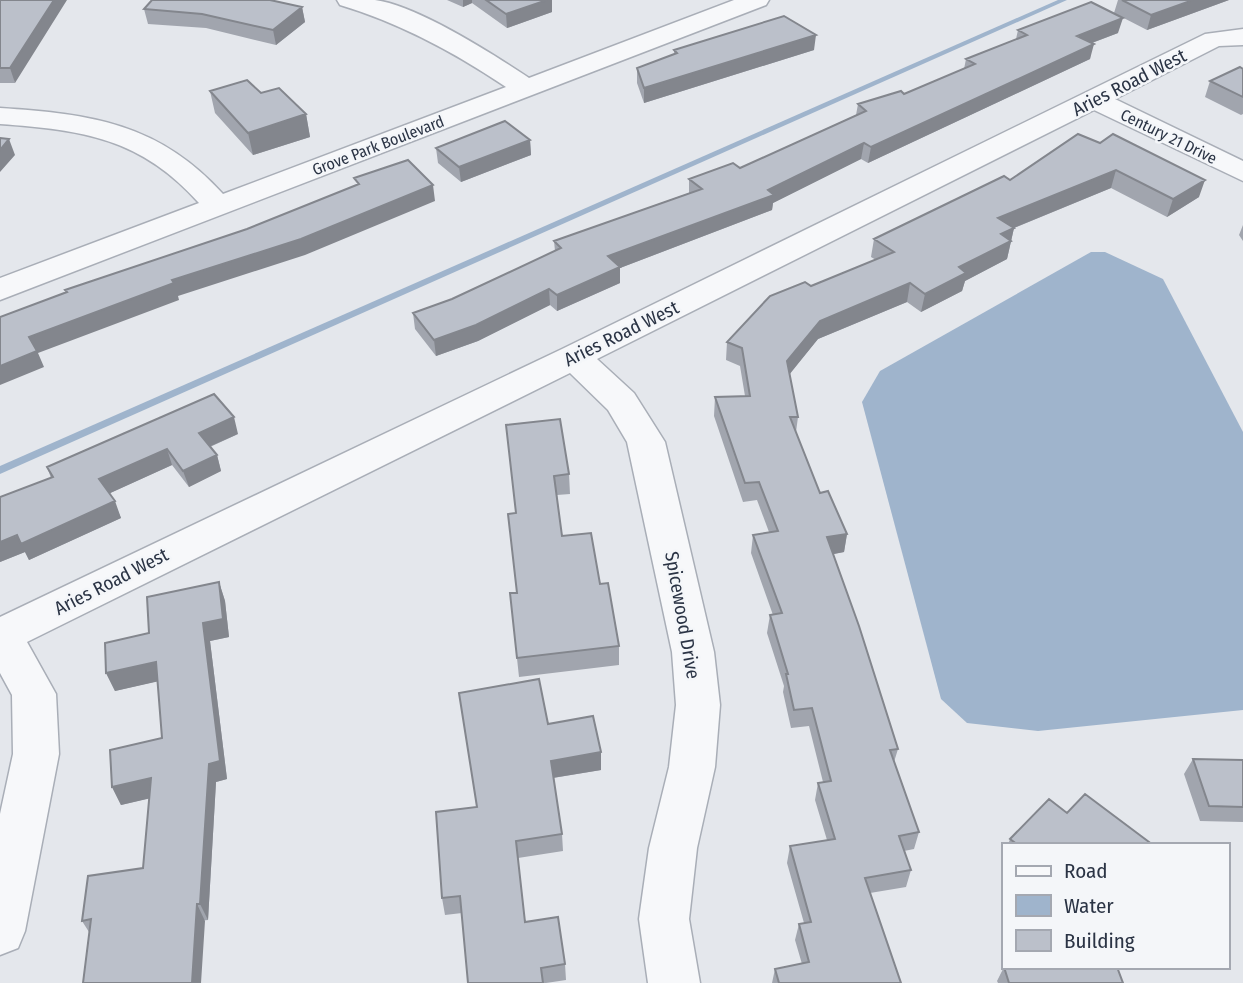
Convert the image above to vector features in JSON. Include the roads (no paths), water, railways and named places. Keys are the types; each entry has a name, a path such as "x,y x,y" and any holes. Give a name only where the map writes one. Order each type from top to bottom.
{"street":[{"path":"349,0 443,37 475,53 526,88"},
{"name":"Grove Park Boulevard","path":"0,290 757,0"},
{"name":"Aries Road West","path":"1,636 574,357 1214,39 1243,37"},
{"name":"Century 21 Drive","path":"1094,99 1243,172"},
{"path":"0,116 64,120 131,137 159,150 188,171 218,206"},
{"name":"Spicewood Drive","path":"574,357 621,402 646,442 693,652 698,705 692,767 673,848 664,919 674,983"},
{"path":"0,931 37,754 34,694 1,636"}],"water":[{"path":"1091,252 1105,252 1163,279 1243,432 1243,710 1038,731 967,723 941,699 862,402 880,371"}],"waterway":[{"path":"0,470 1064,0"}]}
